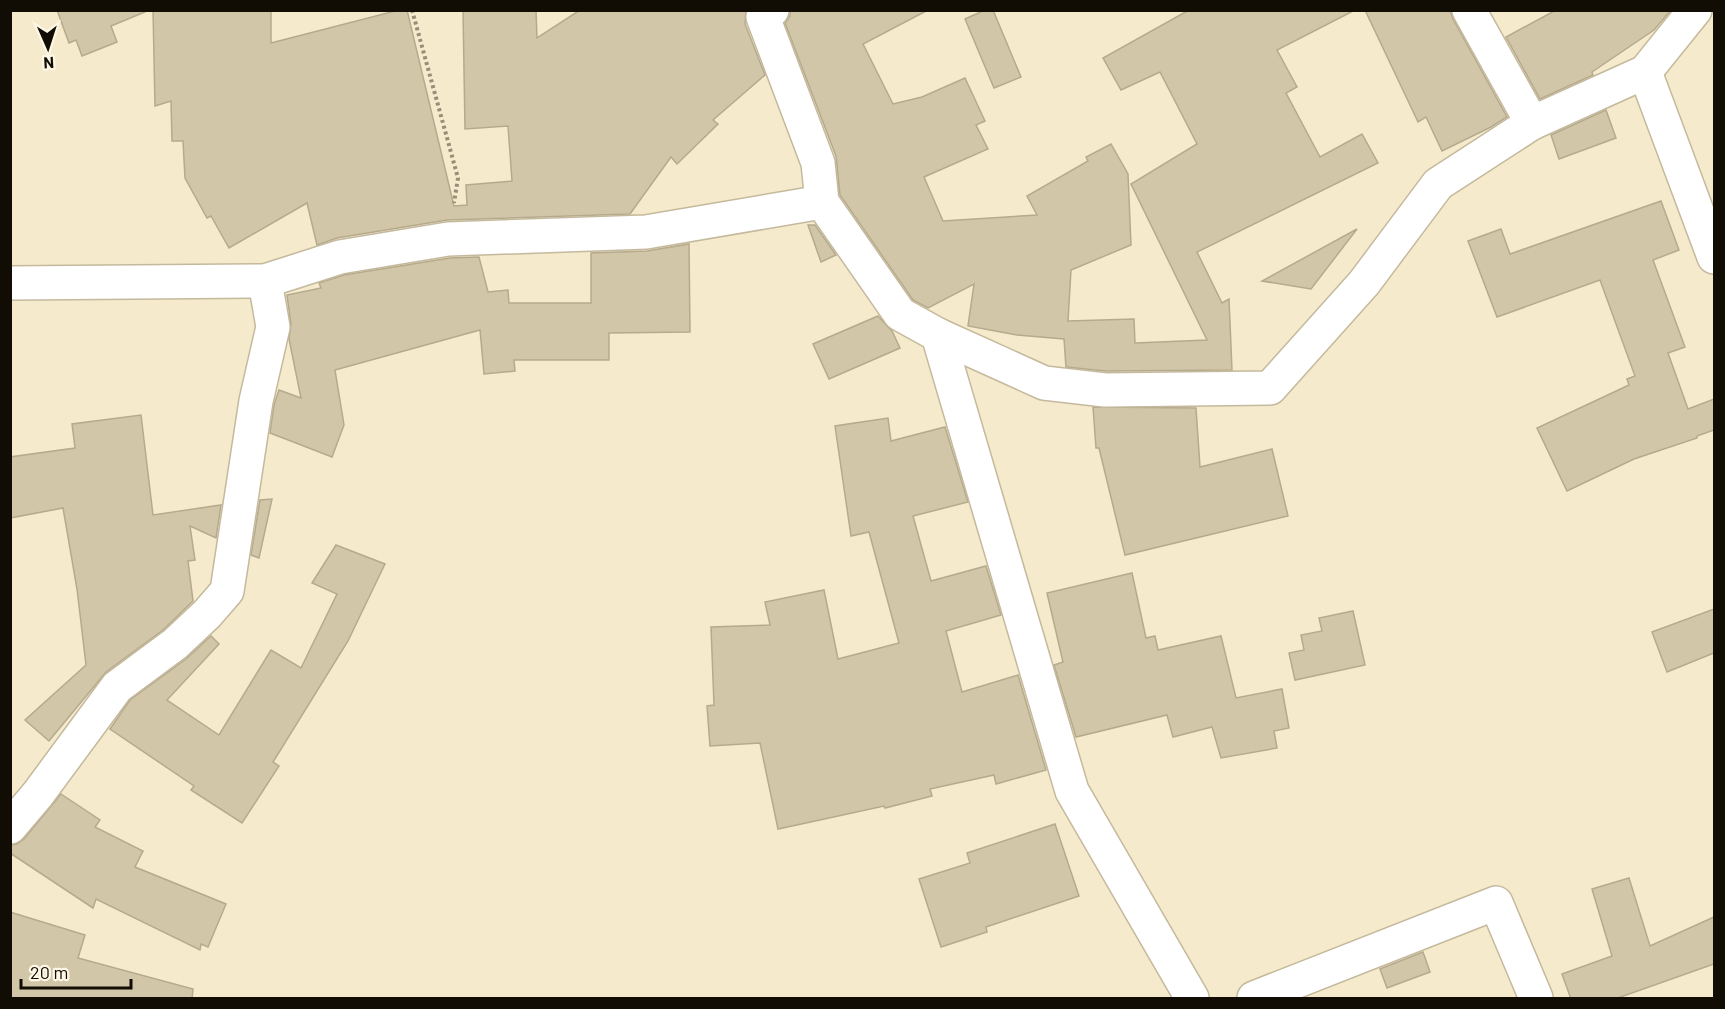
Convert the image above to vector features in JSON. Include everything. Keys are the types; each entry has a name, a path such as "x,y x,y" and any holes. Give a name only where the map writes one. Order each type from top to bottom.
{"street":[{"path":"772,10 763,16 818,163 822,202 900,314 938,335 1044,383 1105,390 1270,388 1364,283 1438,184 1532,123 1645,72 1695,10"},
{"path":"1469,10 1532,123"},
{"path":"1645,72 1714,257"},
{"path":"10,283 265,281 340,257 448,239 646,232 822,202"},
{"path":"10,827 38,794 117,687 175,644 207,614 227,591 256,401 273,327 265,281"},
{"path":"938,335 1072,791 1192,999"},
{"path":"1254,999 1496,903 1536,999"}],"path":[{"path":"412,10 458,178 448,239"}],"building":[{"path":"57,10 145,10 145,12 111,26 117,42 82,56 76,40 69,43"},
{"path":"153,10 271,10 271,43 399,10 407,10 454,206 467,205 466,185 512,181 508,126 465,129 463,10 536,10 537,38 580,10 746,10 745,24 765,75 713,120 718,124 677,164 671,157 630,214 447,220 337,238 317,245 307,203 229,248 211,216 207,218 185,178 183,141 172,141 171,101 155,106"},
{"path":"790,10 928,10 863,44 893,104 922,97 965,78 985,121 976,125 988,149 924,177 943,221 1037,215 1027,196 1088,161 1086,157 1111,144 1128,174 1131,245 1071,270 1068,321 1134,319 1135,343 1207,340 1131,184 1197,144 1160,72 1121,90 1103,58 1189,10 1355,10 1277,50 1297,87 1286,93 1320,157 1362,134 1378,163 1197,252 1222,303 1229,299 1232,370 1106,371 1066,367 1064,339 1017,335 968,326 974,284 928,308 913,300 840,195 836,156 785,23 790,16"},
{"path":"985,10 993,10 1021,77 994,88 965,19"},
{"path":"1365,10 1450,10 1507,117 1442,151 1426,117 1418,122"},
{"path":"1556,10 1671,10 1654,30 1592,72 1593,75 1540,99 1506,37"},
{"path":"1606,110 1616,138 1559,159 1551,135"},
{"path":"1661,201 1679,250 1653,260 1685,347 1668,353 1688,409 1714,399 1714,430 1634,459 1567,491 1537,428 1629,385 1627,379 1635,376 1600,280 1497,317 1468,241 1501,229 1510,254"},
{"path":"808,225 815,225 836,255 821,262"},
{"path":"1357,229 1311,289 1262,281"},
{"path":"689,244 690,332 609,333 609,360 514,360 515,371 484,374 480,330 335,370 344,425 332,457 270,433 274,405 279,390 301,398 289,339 291,324 287,295 321,288 319,283 344,275 450,258 479,257 488,292 508,290 509,303 591,303 591,253 647,251"},
{"path":"878,316 892,331 900,348 829,379 813,344"},
{"path":"1093,407 1196,408 1200,467 1272,449 1288,516 1125,555 1099,448 1096,448"},
{"path":"141,415 153,515 221,505 216,538 190,526 195,560 188,561 193,601 163,630 106,672 49,741 25,720 86,665 77,589 63,508 10,518 10,457 75,448 72,424"},
{"path":"888,418 891,441 945,427 968,502 913,516 931,581 986,566 1001,615 946,631 962,692 1018,675 1046,770 996,784 994,775 930,789 932,796 885,808 884,806 778,829 760,743 710,746 707,706 714,705 711,627 770,625 765,602 824,590 838,659 899,643 869,532 851,536 835,426"},
{"path":"272,499 259,558 251,555 260,500"},
{"path":"336,545 385,564 348,641 273,762 279,766 242,823 191,790 194,786 110,729 130,700 186,659 211,636 219,644 167,700 219,735 271,650 301,668 337,594 312,583"},
{"path":"1132,573 1146,638 1155,636 1158,650 1221,636 1236,698 1282,689 1289,728 1274,731 1277,748 1221,758 1212,727 1173,737 1167,715 1076,737 1054,665 1063,662 1047,593"},
{"path":"1714,609 1714,653 1667,672 1652,632"},
{"path":"1353,611 1365,665 1295,680 1289,653 1304,650 1301,635 1322,631 1319,618"},
{"path":"61,794 100,820 95,827 143,851 135,867 226,904 208,947 201,944 200,950 96,899 93,908 10,853 10,845 17,844 24,839"},
{"path":"1055,824 1079,896 986,927 987,932 941,947 919,879 970,863 967,853"},
{"path":"1629,878 1650,946 1714,917 1714,964 1615,999 1571,999 1562,974 1612,956 1592,889"},
{"path":"10,912 85,935 78,958 193,989 192,999 10,999"},
{"path":"1423,952 1430,972 1387,988 1380,969"}]}
